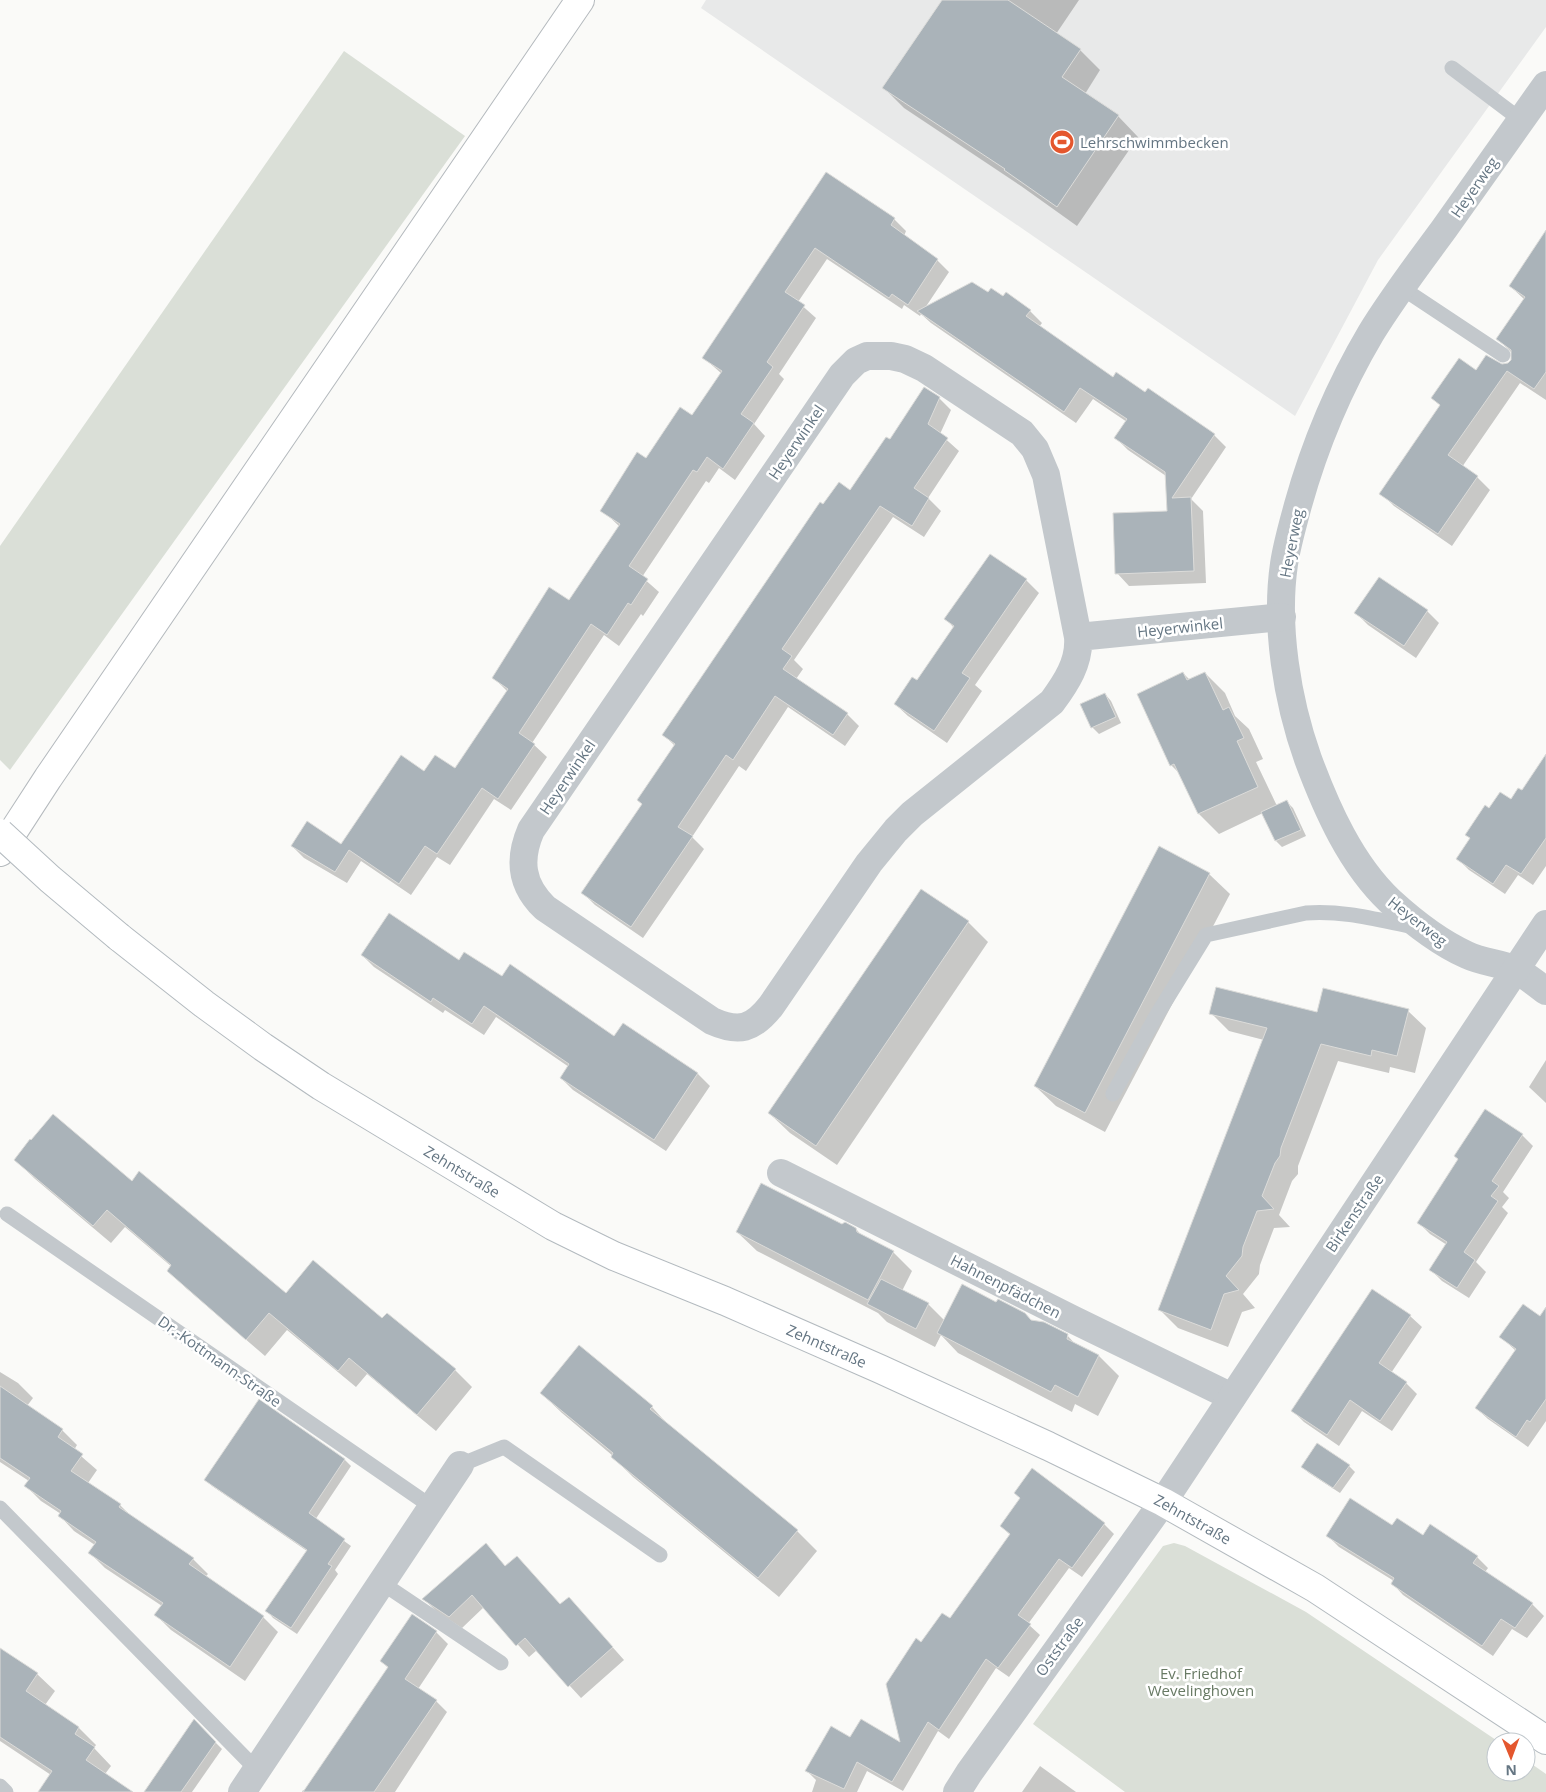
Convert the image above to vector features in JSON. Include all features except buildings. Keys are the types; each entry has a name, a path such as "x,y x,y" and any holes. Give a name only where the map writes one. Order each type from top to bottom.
{"main road":[{"path":"0,852 48,778 580,0"},
{"name":"Zehntstraße","path":"0,833 57,885 119,937 204,1004 263,1047 321,1086 553,1226 614,1256 725,1301 880,1369 1056,1450 1163,1502 1315,1588 1546,1740"}],"street":[{"name":"Heyerweg","path":"1546,85 1385,310 1340,388 1307,472 1288,545 1283,574 1282,617 1284,654 1296,719 1316,779 1355,857 1374,884 1423,929 1445,944 1469,956 1515,970 1546,991"},
{"name":"Heyerwinkel","path":"873,355 891,356 918,365 1014,426 1029,441 1035,449 1046,475 1078,637 1078,653 1072,669 1052,702 912,814 896,830 869,863 771,1006 750,1026 732,1027 712,1020 545,908 531,891 525,876 523,859 524,849 531,830 842,375 861,358 873,355"},
{"name":"Heyerwinkel","path":"1078,637 1282,617"},
{"name":"Birkenstraße","path":"1163,1502 1546,924"},
{"name":"Hahnenpfädchen","path":"781,1173 1063,1315 1232,1397"},
{"path":"242,1792 460,1465"},
{"name":"Oststraße","path":"957,1792 974,1765 1163,1502"}],"lane":[{"path":"1452,68 1521,120"},
{"path":"1402,288 1503,356"},
{"path":"1113,1094 1206,935 1317,912 1343,913 1423,929"},
{"name":"Dr.-Kottmann-Straße","path":"7,1214 432,1507"},
{"path":"460,1465 504,1447 660,1555"},
{"path":"0,1508 257,1770"},
{"path":"382,1583 501,1663"},
{"path":"0,1786 6,1792"}],"shaded area":[{"path":"706,0 1546,0 1546,27 1378,260 1295,416 701,8"}],"green space":[{"path":"344,51 465,136 10,770 0,760 0,546"},
{"name":"Ev. Friedhof Wevelinghoven","path":"1174,1543 1185,1546 1306,1612 1486,1733 1486,1782 1536,1782 1536,1767 1546,1774 1546,1792 1125,1792 1033,1724 1163,1546"}],"place":[{"name":"Lehrschwimmbecken","path":"1062,142"}]}
